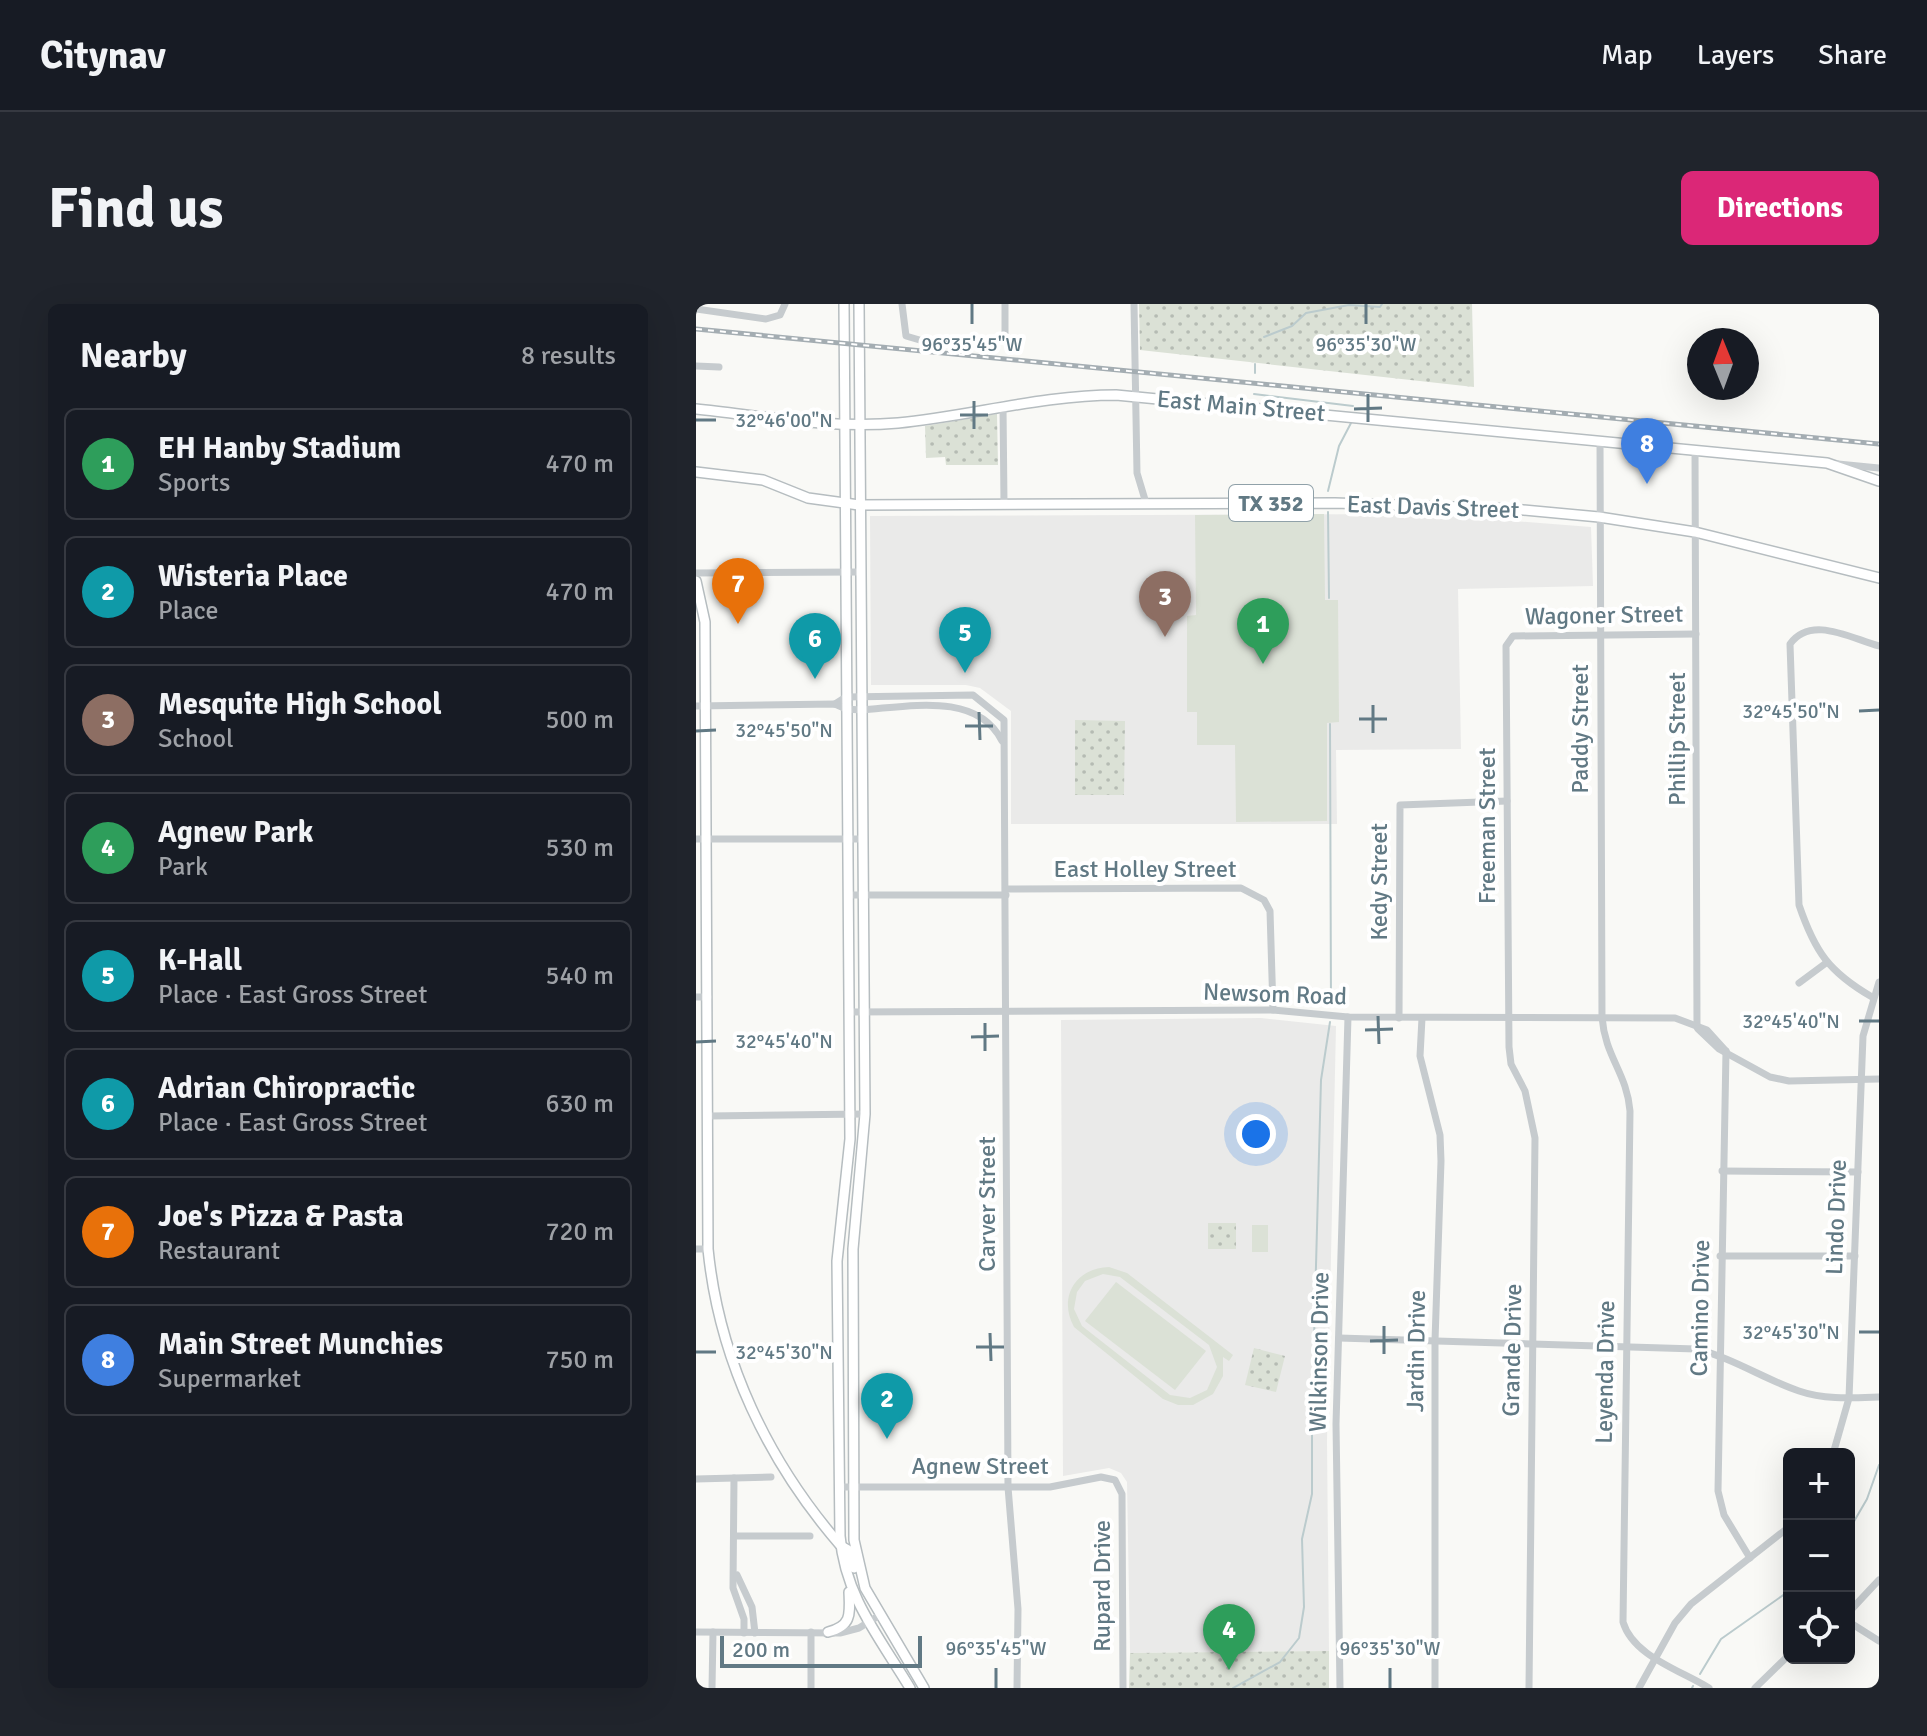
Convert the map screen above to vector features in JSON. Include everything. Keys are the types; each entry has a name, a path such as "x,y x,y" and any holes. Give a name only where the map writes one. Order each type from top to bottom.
{"main road":[{"path":"828,1632 843,1629 848,1622 848,1580 839,1516 837,1407 837,1261 849,1158 850,1114 844,304"},
{"path":"859,304 857,425 865,1114 853,1249 853,1487 854,1540 865,1588"},
{"name":"East Main Street","path":"696,409 857,425 950,416 1060,396 1136,396 1827,463 1879,481"},
{"name":"East Davis Street","path":"696,472 763,480 808,498 859,505 1146,503 1448,506 1599,517 1695,532 1879,578"},
{"path":"696,581 705,622 700,706 700,839 708,997 708,1249 717,1314 741,1387 818,1519 848,1550 865,1588 924,1688"},
{"path":"847,767 861,767"},
{"path":"848,947 863,946"},
{"path":"837,1407 853,1407"},
{"path":"818,1519 839,1516"},
{"path":"848,1580 867,1624 910,1688"}],"street":[{"path":"696,309 766,319 780,315 785,304"},
{"path":"902,304 906,336 923,341 998,341 1005,333 1005,304"},
{"path":"1134,304 1137,473 1146,503"},
{"path":"1134,336 1130,346 1131,386 1136,396"},
{"path":"696,366 719,367"},
{"path":"1003,406 1004,503"},
{"name":"Paddy Street","path":"1600,441 1602,1017"},
{"name":"Phillip Street","path":"1695,450 1697,1027"},
{"path":"1827,463 1879,468"},
{"path":"696,573 860,572"},
{"path":"1872,997 1839,978 1826,963 1810,938 1796,889 1790,644 1802,631 1820,629 1879,646"},
{"name":"Wagoner Street","path":"1513,636 1696,634"},
{"name":"Freeman Street","path":"1508,1018 1506,646 1513,636"},
{"name":"Carver Street","path":"861,697 973,695 1004,720 1008,1487 1018,1609 1017,1688"},
{"path":"835,704 846,697 861,697"},
{"path":"700,706 835,704 861,710 963,708 994,726 1004,745"},
{"name":"Kedy Street","path":"1399,1018 1400,805 1507,801"},
{"path":"700,839 862,839"},
{"name":"East Holley Street","path":"848,895 1207,887 1251,890 1264,900 1270,911 1273,1010"},
{"path":"1799,983 1826,963"},
{"name":"Lindo Drive","path":"1835,1448 1849,1398 1863,1036 1872,997 1879,982"},
{"path":"696,997 708,997"},
{"name":"Newsom Road","path":"849,1012 1273,1010 1348,1017 1675,1018 1707,1030 1746,1067 1770,1077 1789,1081 1879,1079"},
{"name":"Wilkinson Drive","path":"1340,1688 1336,1428 1348,1017"},
{"name":"Leyenda Drive","path":"1602,1017 1605,1047 1624,1077 1630,1111 1623,1622 1632,1641 1709,1688"},
{"name":"Jardin Drive","path":"1422,1018 1420,1056 1440,1135 1441,1161 1435,1341 1435,1688"},
{"name":"Grande Drive","path":"1508,1018 1511,1064 1525,1091 1535,1138 1529,1688"},
{"name":"Camino Drive","path":"1726,1051 1718,1355 1718,1491 1724,1515 1750,1558"},
{"path":"709,1116 865,1114"},
{"path":"1722,1171 1858,1172"},
{"path":"696,1249 708,1249"},
{"path":"1720,1256 1855,1256"},
{"path":"1339,1338 1696,1349 1718,1355 1798,1391 1826,1398 1879,1397"},
{"path":"696,1479 771,1477"},
{"name":"Agnew Street","path":"839,1487 1057,1486 1101,1477 1118,1484"},
{"path":"734,1478 734,1595 744,1619 744,1633"},
{"name":"Rupard Drive","path":"1118,1484 1122,1494 1123,1688"},
{"path":"1639,1688 1691,1604 1783,1532"},
{"path":"735,1536 810,1536"},
{"path":"735,1571 752,1607 755,1633"},
{"path":"1855,1606 1879,1580"},
{"path":"696,1632 850,1632 880,1615"},
{"path":"1855,1626 1879,1641"},
{"path":"712,1688 713,1632"},
{"path":"811,1632 811,1688"},
{"path":"1755,1688 1783,1661"}],"shaded area":[{"path":"1139,304 1472,304 1474,387 1140,350"},
{"path":"997,414 998,465 946,465 945,457 926,458 925,426"},
{"path":"1324,514 1325,600 1338,600 1339,722 1327,723 1327,821 1236,822 1235,745 1197,745 1197,712 1187,712 1187,616 1196,615 1195,515"},
{"path":"1424,514 1591,527 1593,586 1458,589 1461,749 1336,750 1337,824 1011,824 1011,711 980,688 966,685 871,685 870,516"},
{"path":"1075,720 1125,721 1124,795 1075,795"},
{"path":"1261,1018 1336,1026 1327,1441 1329,1651 1130,1653 1127,1482 1121,1473 1109,1468 1063,1476 1061,1020"},
{"path":"1208,1223 1236,1223 1236,1249 1208,1249"},
{"path":"1252,1225 1268,1225 1268,1252 1252,1252"},
{"path":"1109,1267 1127,1273 1233,1355 1229,1361 1223,1357 1223,1376 1213,1394 1193,1405 1178,1405 1163,1399 1074,1327 1068,1306 1069,1296 1079,1279 1097,1269","holes":["1103,1274 1120,1277 1209,1345 1217,1367 1207,1390 1190,1398 1170,1395 1082,1326 1074,1309 1077,1292 1085,1281"]},
{"path":"1116,1282 1206,1351 1175,1390 1085,1321"},
{"path":"1254,1348 1285,1356 1276,1392 1245,1385"},
{"path":"1329,1651 1329,1688 1129,1688 1130,1653"}],"waterway":[{"path":"1264,337 1292,326 1306,313 1349,305 1380,307 1382,304"},
{"path":"1255,364 1255,373"},
{"path":"1254,394 1353,406"},
{"path":"1328,491 1339,446 1351,423"},
{"path":"1328,512 1329,598"},
{"path":"1330,724 1331,1007"},
{"path":"1312,1414 1321,1080 1330,1022"},
{"path":"1233,1688 1280,1662 1299,1638 1304,1607 1302,1539 1312,1494 1312,1434"},
{"path":"1855,1520 1867,1499 1879,1465"},
{"path":"1700,1674 1721,1639 1788,1592"}],"railway":[{"path":"696,329 1879,444"}],"place":[{"name":"Main Street Munchies","path":"1647,484"},
{"name":"Joe's Pizza & Pasta","path":"738,624"},
{"name":"Mesquite High School","path":"1165,637"},
{"name":"EH Hanby Stadium","path":"1263,664"},
{"name":"K-Hall","path":"965,673"},
{"name":"Adrian Chiropractic","path":"815,679"},
{"name":"Wisteria Place","path":"887,1439"},
{"name":"Agnew Park","path":"1229,1670"}]}
